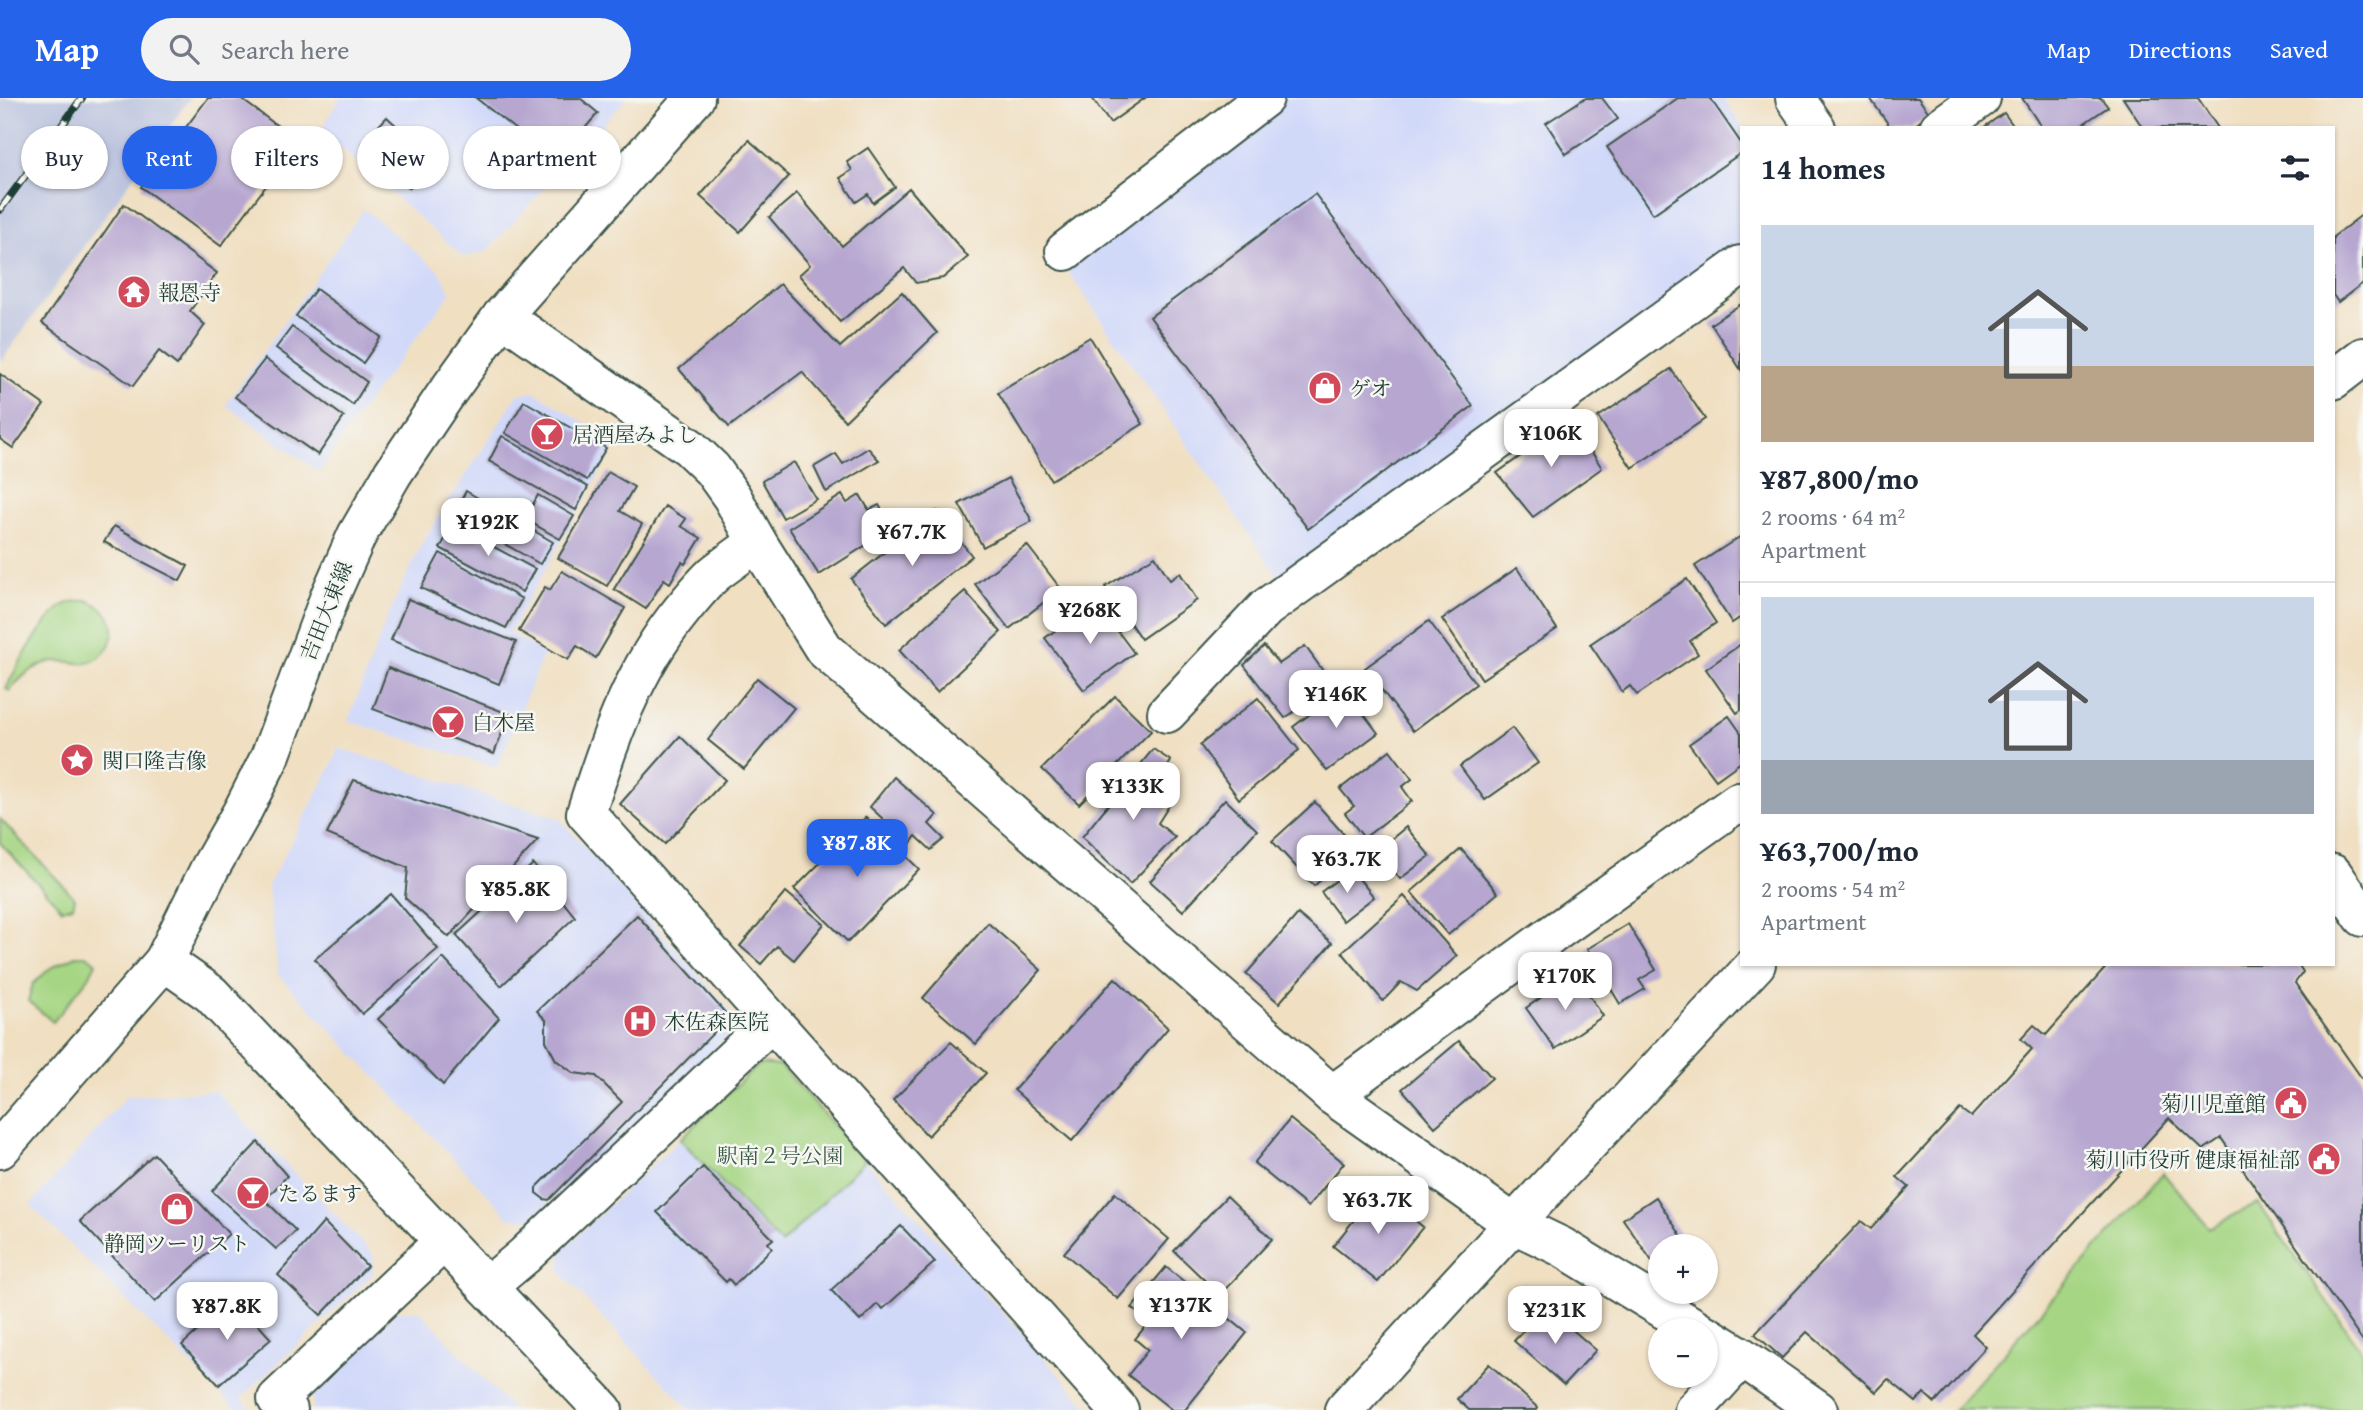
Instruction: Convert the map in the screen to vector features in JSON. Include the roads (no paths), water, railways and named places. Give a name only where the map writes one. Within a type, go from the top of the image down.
[{"type":"street","name":"吉田大東線","points":[[0,1149],[164,961],[270,757],[330,596],[357,535],[393,473],[502,316],[695,98]]},
{"type":"street","points":[[1065,251],[1264,98]]},
{"type":"street","points":[[1795,98],[1815,126]]},
{"type":"street","points":[[1942,126],[1981,98]]},
{"type":"street","points":[[1167,713],[1266,608],[1740,266]]},
{"type":"street","points":[[502,316],[689,447],[712,469],[726,488],[824,649],[1332,1094],[1514,1224],[1562,1247],[1678,1318]]},
{"type":"street","points":[[2335,378],[2363,357]]},
{"type":"street","points":[[757,542],[713,575],[666,629],[647,659],[620,714],[586,813],[1119,1410]]},
{"type":"street","points":[[1332,1094],[1558,930],[1740,803]]},
{"type":"street","points":[[2335,877],[2363,917]]},
{"type":"street","points":[[164,961],[211,994],[603,1410]]},
{"type":"street","points":[[1344,1410],[1754,966]]},
{"type":"street","points":[[487,1287],[534,1247],[771,1022]]},
{"type":"street","points":[[288,1410],[277,1399],[443,1242]]},
{"type":"street","points":[[1718,1342],[1818,1410]]},
{"type":"street","points":[[1694,1410],[1742,1357]]},
{"type":"railway","points":[[0,210],[82,98]]},
{"type":"place","name":"報恩寺","points":[[134,292]]},
{"type":"place","name":"ゲオ","points":[[1325,388]]},
{"type":"place","name":"居酒屋みよし","points":[[547,434]]},
{"type":"place","name":"白木屋","points":[[448,722]]},
{"type":"place","name":"関口隆吉像","points":[[77,760]]},
{"type":"place","name":"木佐森医院","points":[[640,1021]]},
{"type":"place","name":"菊川児童館","points":[[2291,1103]]},
{"type":"place","name":"菊川市役所 健康福祉部","points":[[2324,1159]]},
{"type":"place","name":"たるます","points":[[253,1193]]},
{"type":"place","name":"静岡ツーリスト","points":[[177,1209]]},
{"type":"park label","name":"駅南２号公園","points":[[780,1155]]}]
